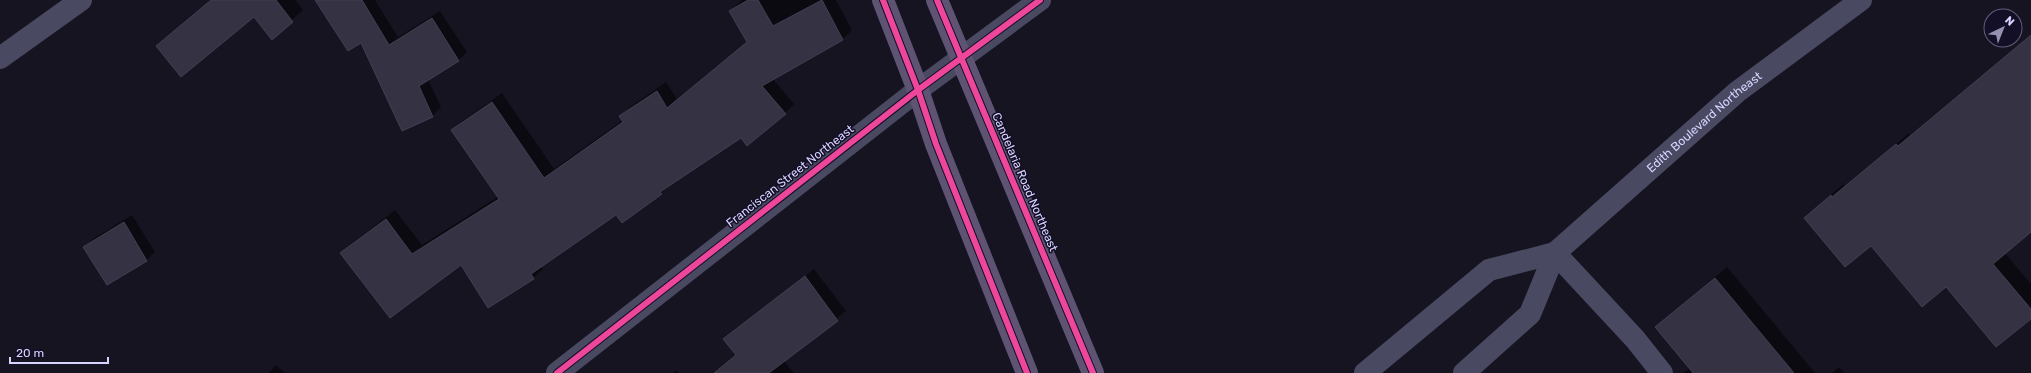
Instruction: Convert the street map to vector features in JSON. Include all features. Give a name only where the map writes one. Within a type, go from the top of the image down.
[{"type":"main road","points":[[883,0],[918,90],[936,144],[1026,373]]},
{"type":"main road","name":"Candelaria Road Northeast","points":[[937,0],[1093,373]]},
{"type":"street","points":[[0,58],[81,0]]},
{"type":"street","name":"Franciscan Street Northeast","points":[[557,373],[918,90],[1040,0]]},
{"type":"street","name":"Edith Boulevard Northeast","points":[[1464,373],[1530,314],[1555,253],[1737,92],[1861,0]]},
{"type":"street","points":[[1555,253],[1636,339],[1662,373]]},
{"type":"street","name":"Edith Boulevard Northeast","points":[[1365,373],[1489,270],[1555,253]]},
{"type":"building","points":[[211,0],[276,0],[293,22],[272,40],[254,17],[181,77],[156,46]]},
{"type":"building","points":[[315,0],[362,0],[389,45],[432,18],[459,61],[419,86],[433,117],[402,131],[361,43],[348,51]]},
{"type":"building","points":[[748,0],[758,0],[773,26],[822,0],[843,40],[762,86],[786,114],[747,146],[741,138],[660,192],[662,194],[622,223],[616,215],[531,274],[534,279],[488,308],[461,265],[390,318],[340,253],[386,219],[412,254],[499,199],[451,130],[492,102],[544,178],[623,122],[619,116],[657,91],[667,108],[747,42],[729,11]]},
{"type":"building","points":[[2031,35],[2031,232],[1993,264],[2031,309],[2031,319],[1996,347],[1946,287],[1922,307],[1871,246],[1845,267],[1804,218],[1896,144],[1898,146],[2015,48],[2023,48],[2023,42]]},
{"type":"building","points":[[124,222],[147,261],[107,285],[83,247]]},
{"type":"building","points":[[805,276],[838,321],[769,373],[714,373],[736,355],[723,339]]},
{"type":"building","points":[[1715,278],[1794,373],[1693,373],[1655,327]]},
{"type":"cycle path","points":[[883,0],[918,90],[936,144],[1027,373]]},
{"type":"cycle path","points":[[937,0],[1093,373]]},
{"type":"cycle path","points":[[557,373],[918,90],[1040,0]]}]
